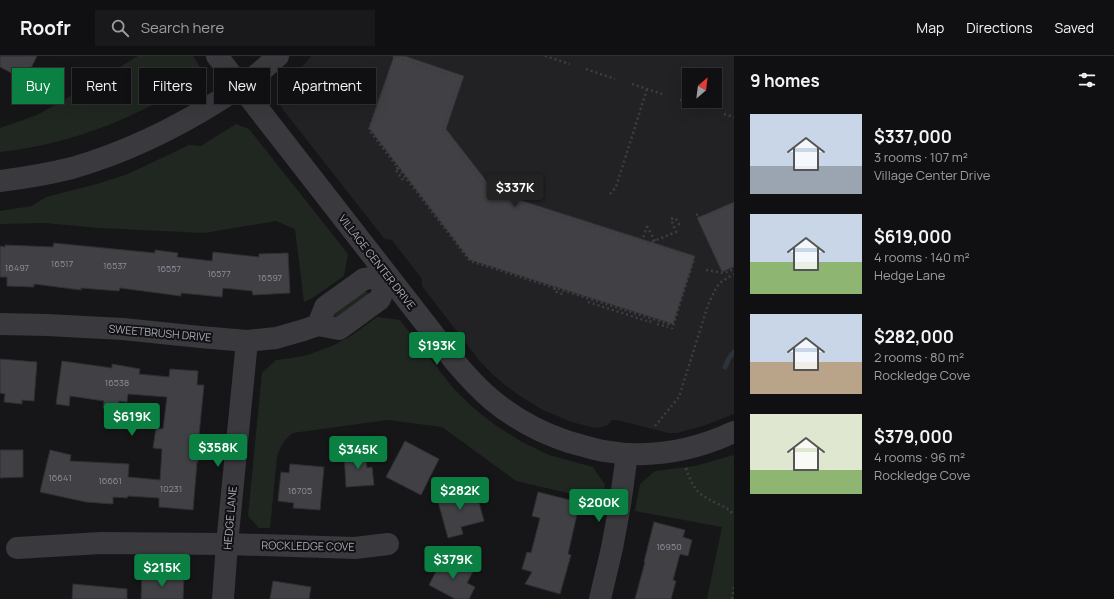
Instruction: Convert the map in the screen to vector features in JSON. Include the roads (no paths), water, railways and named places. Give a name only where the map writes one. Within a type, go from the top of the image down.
[{"type":"street","name":"VILLAGE CENTER DRIVE","points":[[217,56],[227,68]]},
{"type":"street","points":[[264,68],[278,56]]},
{"type":"street","points":[[0,180],[37,176],[71,168],[129,148],[194,116],[214,103]]},
{"type":"street","name":"VILLAGE CENTER DRIVE","points":[[255,104],[468,378],[502,408],[529,425],[558,438],[603,451],[627,454],[648,454],[691,448],[714,441],[734,432]]},
{"type":"street","name":"SWEETBRUSH DRIVE","points":[[0,324],[122,329],[247,341],[276,338],[304,330],[318,324],[325,307],[364,279],[388,276]]},
{"type":"street","name":"HEDGE LANE","points":[[223,599],[247,341]]},
{"type":"street","points":[[600,599],[614,534],[627,454]]},
{"type":"street","name":"ROCKLEDGE COVE","points":[[17,548],[101,542],[355,548],[388,544]]},
{"type":"waterway","points":[[725,367],[729,358],[734,352]]}]
